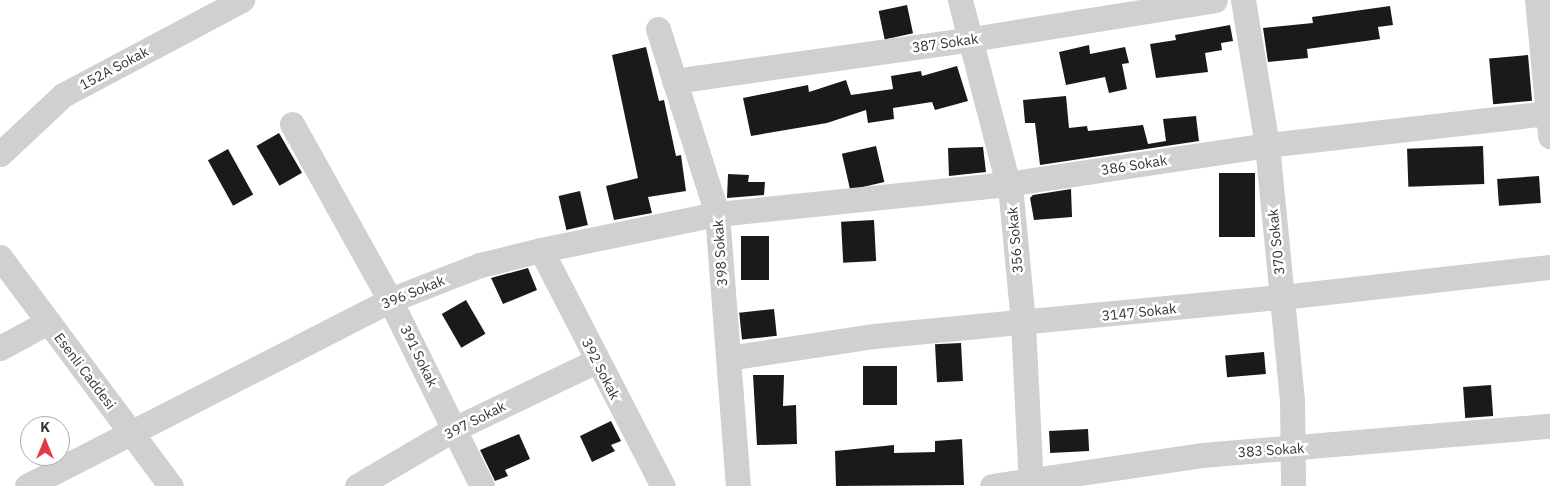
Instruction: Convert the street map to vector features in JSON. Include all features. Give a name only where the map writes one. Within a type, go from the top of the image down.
[{"type":"street","name":"152A Sokak","points":[[0,154],[63,96],[242,0]]},
{"type":"street","name":"356 Sokak","points":[[960,0],[972,39],[1011,196],[1023,323],[1031,484]]},
{"type":"street","name":"387 Sokak","points":[[674,81],[972,39],[1215,0]]},
{"type":"street","name":"370 Sokak","points":[[1243,0],[1267,145],[1292,400],[1291,449],[1294,486]]},
{"type":"street","points":[[1537,0],[1550,120]]},
{"type":"street","name":"398 Sokak","points":[[658,29],[717,214],[738,486]]},
{"type":"street","name":"386 Sokak","points":[[717,214],[1007,184],[1267,145],[1550,120]]},
{"type":"street","name":"391 Sokak","points":[[292,124],[390,300],[482,486]]},
{"type":"street","name":"396 Sokak","points":[[27,486],[390,300],[480,265],[541,250],[717,214]]},
{"type":"street","name":"392 Sokak","points":[[541,250],[596,361],[662,486]]},
{"type":"street","name":"Esenli Caddesi","points":[[0,256],[170,486]]},
{"type":"street","name":"3147 Sokak","points":[[728,358],[874,336],[1282,297],[1550,267]]},
{"type":"street","points":[[0,348],[48,322]]},
{"type":"street","name":"397 Sokak","points":[[357,486],[454,429],[596,361]]},
{"type":"street","name":"383 Sokak","points":[[992,486],[1031,484],[1202,455],[1550,426]]},
{"type":"building","points":[[907,5],[913,33],[885,39],[879,11]]},
{"type":"building","points":[[1390,6],[1393,25],[1378,27],[1380,39],[1307,49],[1308,58],[1268,62],[1263,28],[1313,23],[1312,17]]},
{"type":"building","points":[[1230,25],[1233,41],[1221,43],[1222,50],[1205,53],[1208,72],[1156,78],[1150,44],[1176,40],[1175,35]]},
{"type":"building","points":[[1089,45],[1090,54],[1125,47],[1129,63],[1122,64],[1127,89],[1109,93],[1105,77],[1066,85],[1059,52]]},
{"type":"building","points":[[646,47],[659,101],[664,100],[676,156],[681,155],[686,191],[648,197],[652,213],[614,220],[606,186],[638,178],[612,55]]},
{"type":"building","points":[[1528,55],[1532,101],[1493,104],[1489,58]]},
{"type":"building","points":[[957,66],[968,101],[935,110],[932,102],[893,108],[894,119],[868,123],[866,110],[827,123],[751,136],[743,98],[808,85],[809,92],[846,80],[851,95],[893,89],[891,76],[921,71],[922,76]]},
{"type":"building","points":[[1066,96],[1069,128],[1087,126],[1088,131],[1143,125],[1148,144],[1166,141],[1163,119],[1196,116],[1199,141],[1040,165],[1035,123],[1025,123],[1023,100]]},
{"type":"building","points":[[279,133],[302,173],[279,186],[256,146]]},
{"type":"building","points":[[876,146],[884,182],[850,190],[842,154]]},
{"type":"building","points":[[1483,146],[1484,184],[1408,187],[1407,149]]},
{"type":"building","points":[[983,147],[986,172],[949,176],[948,148]]},
{"type":"building","points":[[228,149],[253,194],[233,206],[208,160]]},
{"type":"building","points":[[1219,173],[1255,173],[1255,237],[1219,237]]},
{"type":"building","points":[[728,174],[749,175],[748,182],[765,182],[764,195],[727,198]]},
{"type":"building","points":[[1539,176],[1541,203],[1499,206],[1497,179]]},
{"type":"building","points":[[1071,189],[1072,217],[1034,220],[1030,198],[1033,195]]},
{"type":"building","points":[[580,191],[588,225],[566,230],[559,196]]},
{"type":"building","points":[[874,220],[876,261],[843,263],[841,222]]},
{"type":"building","points":[[741,236],[769,236],[769,280],[741,280]]},
{"type":"building","points":[[528,268],[537,290],[503,304],[491,278]]},
{"type":"building","points":[[466,300],[486,334],[461,348],[442,314]]},
{"type":"building","points":[[774,309],[777,336],[742,340],[739,313]]},
{"type":"building","points":[[961,343],[963,381],[937,382],[935,344]]},
{"type":"building","points":[[1264,352],[1266,374],[1227,377],[1225,355]]},
{"type":"building","points":[[863,366],[897,366],[897,405],[863,405]]},
{"type":"building","points":[[753,375],[784,375],[783,406],[796,405],[797,444],[757,445]]},
{"type":"building","points":[[1491,385],[1493,416],[1465,418],[1463,387]]},
{"type":"building","points":[[611,421],[621,441],[611,445],[615,451],[592,462],[580,436]]},
{"type":"building","points":[[1088,429],[1089,451],[1050,453],[1049,431]]},
{"type":"building","points":[[519,434],[530,459],[505,470],[508,476],[495,481],[480,450]]},
{"type":"building","points":[[962,439],[964,485],[836,486],[835,451],[894,445],[894,453],[935,452],[935,441]]}]
